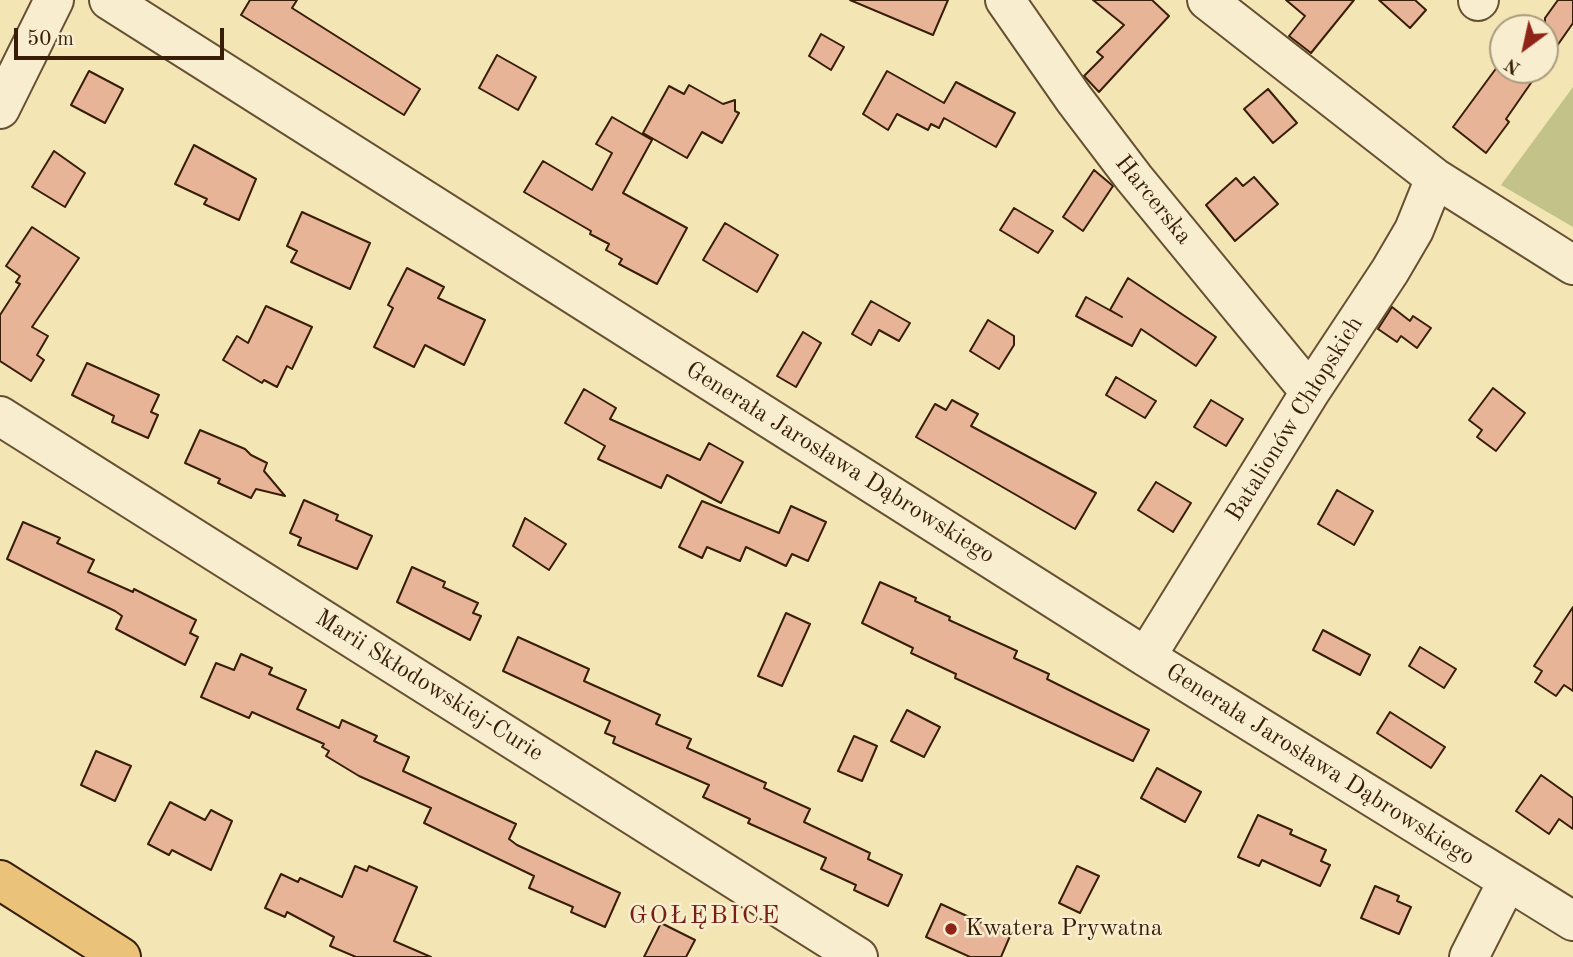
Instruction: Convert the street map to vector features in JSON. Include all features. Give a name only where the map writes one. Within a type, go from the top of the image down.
[{"type":"main road","points":[[0,880],[121,957]]},
{"type":"street","points":[[0,109],[54,0]]},
{"type":"street","name":"Generała Jarosława Dąbrowskiego","points":[[110,0],[1146,657],[1507,883],[1573,921]]},
{"type":"street","name":"Harcerska","points":[[1005,0],[1074,99],[1134,178],[1310,392]]},
{"type":"street","points":[[1207,0],[1434,178],[1573,265]]},
{"type":"street","name":"Batalionów Chłopskich","points":[[1146,657],[1310,392],[1390,271],[1414,230],[1434,178]]},
{"type":"street","name":"Marii Skłodowskiej-Curie","points":[[0,416],[858,957]]},
{"type":"street","points":[[1469,957],[1507,883]]},
{"type":"green space","points":[[1573,87],[1573,227],[1501,185]]},
{"type":"building","points":[[250,0],[297,0],[292,8],[420,89],[404,115],[241,15]]},
{"type":"building","points":[[850,0],[948,0],[933,35]]},
{"type":"building","points":[[1093,0],[1152,0],[1169,16],[1099,92],[1084,76],[1103,57],[1097,52],[1124,25]]},
{"type":"building","points":[[1286,0],[1354,0],[1311,53],[1289,36],[1305,16]]},
{"type":"building","points":[[1379,0],[1415,0],[1426,10],[1410,28]]},
{"type":"building","points":[[1558,0],[1573,0],[1573,23],[1559,43],[1559,14],[1548,14]]},
{"type":"building","points":[[821,34],[844,47],[831,70],[809,56]]},
{"type":"building","points":[[497,55],[536,77],[518,110],[479,88]]},
{"type":"building","points":[[89,71],[123,89],[105,123],[71,105]]},
{"type":"building","points":[[887,71],[944,103],[956,82],[1015,113],[996,147],[944,118],[939,128],[931,124],[928,130],[897,114],[888,130],[863,114]]},
{"type":"building","points":[[1489,78],[1489,84],[1530,84],[1506,119],[1509,122],[1486,153],[1453,127]]},
{"type":"building","points":[[689,85],[723,104],[735,100],[735,111],[739,113],[722,143],[702,132],[687,158],[643,133],[669,86],[684,94]]},
{"type":"building","points":[[1268,89],[1297,123],[1273,143],[1244,109]]},
{"type":"building","points":[[612,117],[652,140],[623,193],[687,228],[657,284],[619,264],[622,259],[606,250],[609,244],[590,234],[591,231],[524,192],[543,161],[592,190],[612,153],[596,144]]},
{"type":"building","points":[[194,145],[256,179],[239,220],[204,204],[207,199],[175,184]]},
{"type":"building","points":[[54,151],[85,173],[65,207],[32,187]]},
{"type":"building","points":[[1094,170],[1113,186],[1083,231],[1063,217]]},
{"type":"building","points":[[1254,177],[1278,204],[1235,241],[1206,205],[1236,178],[1243,186]]},
{"type":"building","points":[[1014,208],[1053,231],[1038,253],[1000,230]]},
{"type":"building","points":[[302,212],[370,243],[350,289],[291,262],[297,251],[287,246]]},
{"type":"building","points":[[725,223],[778,255],[757,292],[703,260]]},
{"type":"building","points":[[32,227],[79,258],[32,327],[48,336],[37,355],[44,360],[31,381],[0,361],[0,315],[20,284],[16,282],[20,276],[6,266]]},
{"type":"building","points":[[407,268],[444,287],[438,298],[485,320],[464,365],[425,345],[414,367],[374,347],[393,308],[388,305]]},
{"type":"building","points":[[1128,278],[1216,337],[1196,366],[1141,329],[1132,346],[1076,316],[1086,297],[1122,317],[1110,310]]},
{"type":"building","points":[[871,301],[910,323],[899,341],[879,330],[871,345],[852,334]]},
{"type":"building","points":[[266,306],[312,327],[292,369],[287,366],[277,387],[264,380],[262,383],[223,360],[237,336],[248,343]]},
{"type":"building","points":[[1392,307],[1410,321],[1413,316],[1431,328],[1417,348],[1401,336],[1397,342],[1378,329]]},
{"type":"building","points":[[988,320],[1014,336],[1014,345],[999,369],[970,351]]},
{"type":"building","points":[[803,332],[821,343],[796,387],[777,376]]},
{"type":"building","points":[[87,363],[159,395],[151,412],[158,415],[148,438],[112,422],[114,416],[72,395]]},
{"type":"building","points":[[1116,377],[1156,401],[1145,418],[1106,395]]},
{"type":"building","points":[[1493,388],[1525,413],[1496,451],[1477,437],[1482,430],[1469,420]]},
{"type":"building","points":[[584,389],[616,408],[610,419],[700,460],[709,443],[743,462],[721,503],[667,475],[661,488],[598,459],[605,446],[565,423]]},
{"type":"building","points":[[952,400],[978,414],[971,426],[1096,493],[1075,529],[916,437],[935,404],[946,410]]},
{"type":"building","points":[[1211,400],[1243,419],[1226,446],[1194,427]]},
{"type":"building","points":[[200,430],[245,449],[267,463],[264,471],[285,496],[256,489],[251,498],[218,483],[220,479],[185,463]]},
{"type":"building","points":[[1156,482],[1191,503],[1173,532],[1138,510]]},
{"type":"building","points":[[1337,490],[1373,511],[1354,545],[1318,524]]},
{"type":"building","points":[[304,500],[338,515],[336,520],[372,536],[357,569],[298,545],[301,538],[290,533]]},
{"type":"building","points":[[702,501],[779,533],[791,506],[826,522],[808,561],[792,554],[786,566],[746,547],[740,561],[707,547],[702,558],[679,547]]},
{"type":"building","points":[[525,518],[566,544],[549,570],[513,546]]},
{"type":"building","points":[[23,522],[60,538],[57,543],[94,560],[88,572],[133,592],[134,589],[196,620],[190,633],[198,637],[185,665],[116,629],[122,616],[115,611],[7,559]]},
{"type":"building","points":[[412,567],[445,582],[443,587],[478,603],[473,613],[481,616],[470,640],[397,602]]},
{"type":"building","points":[[880,582],[916,598],[915,601],[950,617],[949,620],[1017,651],[1014,658],[1049,674],[1047,679],[1149,730],[1133,761],[955,678],[956,674],[911,653],[913,648],[862,623]]},
{"type":"building","points":[[1573,607],[1573,691],[1564,685],[1556,696],[1535,682],[1542,671],[1534,666]]},
{"type":"building","points":[[786,613],[810,624],[782,686],[758,676]]},
{"type":"building","points":[[1323,630],[1370,655],[1360,675],[1313,650]]},
{"type":"building","points":[[518,637],[589,669],[584,681],[660,715],[656,724],[691,739],[687,748],[766,783],[764,788],[810,809],[804,822],[870,853],[868,859],[902,875],[888,906],[854,890],[856,885],[821,869],[826,858],[748,823],[750,819],[703,797],[709,785],[613,743],[615,737],[605,733],[610,721],[503,671]]},
{"type":"building","points":[[1420,647],[1456,669],[1444,688],[1409,666]]},
{"type":"building","points":[[241,654],[272,668],[269,674],[306,690],[297,709],[339,728],[342,720],[377,736],[374,741],[409,757],[403,771],[516,824],[509,839],[517,845],[620,893],[605,927],[571,912],[573,907],[529,888],[534,876],[424,823],[431,808],[359,776],[326,756],[329,751],[322,747],[324,744],[252,712],[249,718],[201,697],[216,663],[234,670]]},
{"type":"building","points":[[907,710],[940,727],[924,757],[891,741]]},
{"type":"building","points":[[1390,712],[1445,747],[1431,768],[1377,733]]},
{"type":"building","points":[[854,736],[877,746],[862,781],[838,771]]},
{"type":"building","points":[[96,751],[131,766],[115,801],[81,785]]},
{"type":"building","points":[[1157,768],[1201,792],[1185,822],[1141,798]]},
{"type":"building","points":[[1541,775],[1573,798],[1573,829],[1559,819],[1549,834],[1516,811]]},
{"type":"building","points":[[170,802],[205,820],[211,810],[232,821],[211,870],[172,850],[169,855],[148,844]]},
{"type":"building","points":[[1258,815],[1292,830],[1290,834],[1326,850],[1321,861],[1330,865],[1320,886],[1262,860],[1259,866],[1238,857]]},
{"type":"building","points":[[355,866],[367,871],[369,866],[417,887],[394,941],[431,957],[356,957],[330,946],[334,937],[287,912],[285,917],[265,908],[281,874],[298,882],[300,878],[342,897]]},
{"type":"building","points":[[1077,866],[1099,876],[1080,913],[1059,903]]},
{"type":"building","points":[[1375,886],[1399,896],[1397,901],[1411,907],[1399,934],[1361,918]]},
{"type":"building","points":[[941,904],[1010,936],[1001,957],[970,957],[926,937]]},
{"type":"building","points":[[661,923],[695,940],[686,957],[644,957]]},
{"type":"place","name":"Kwatera Prywatna","points":[[951,929]]},
{"type":"district","name":"GOŁĘBICE","points":[[705,916]]}]
